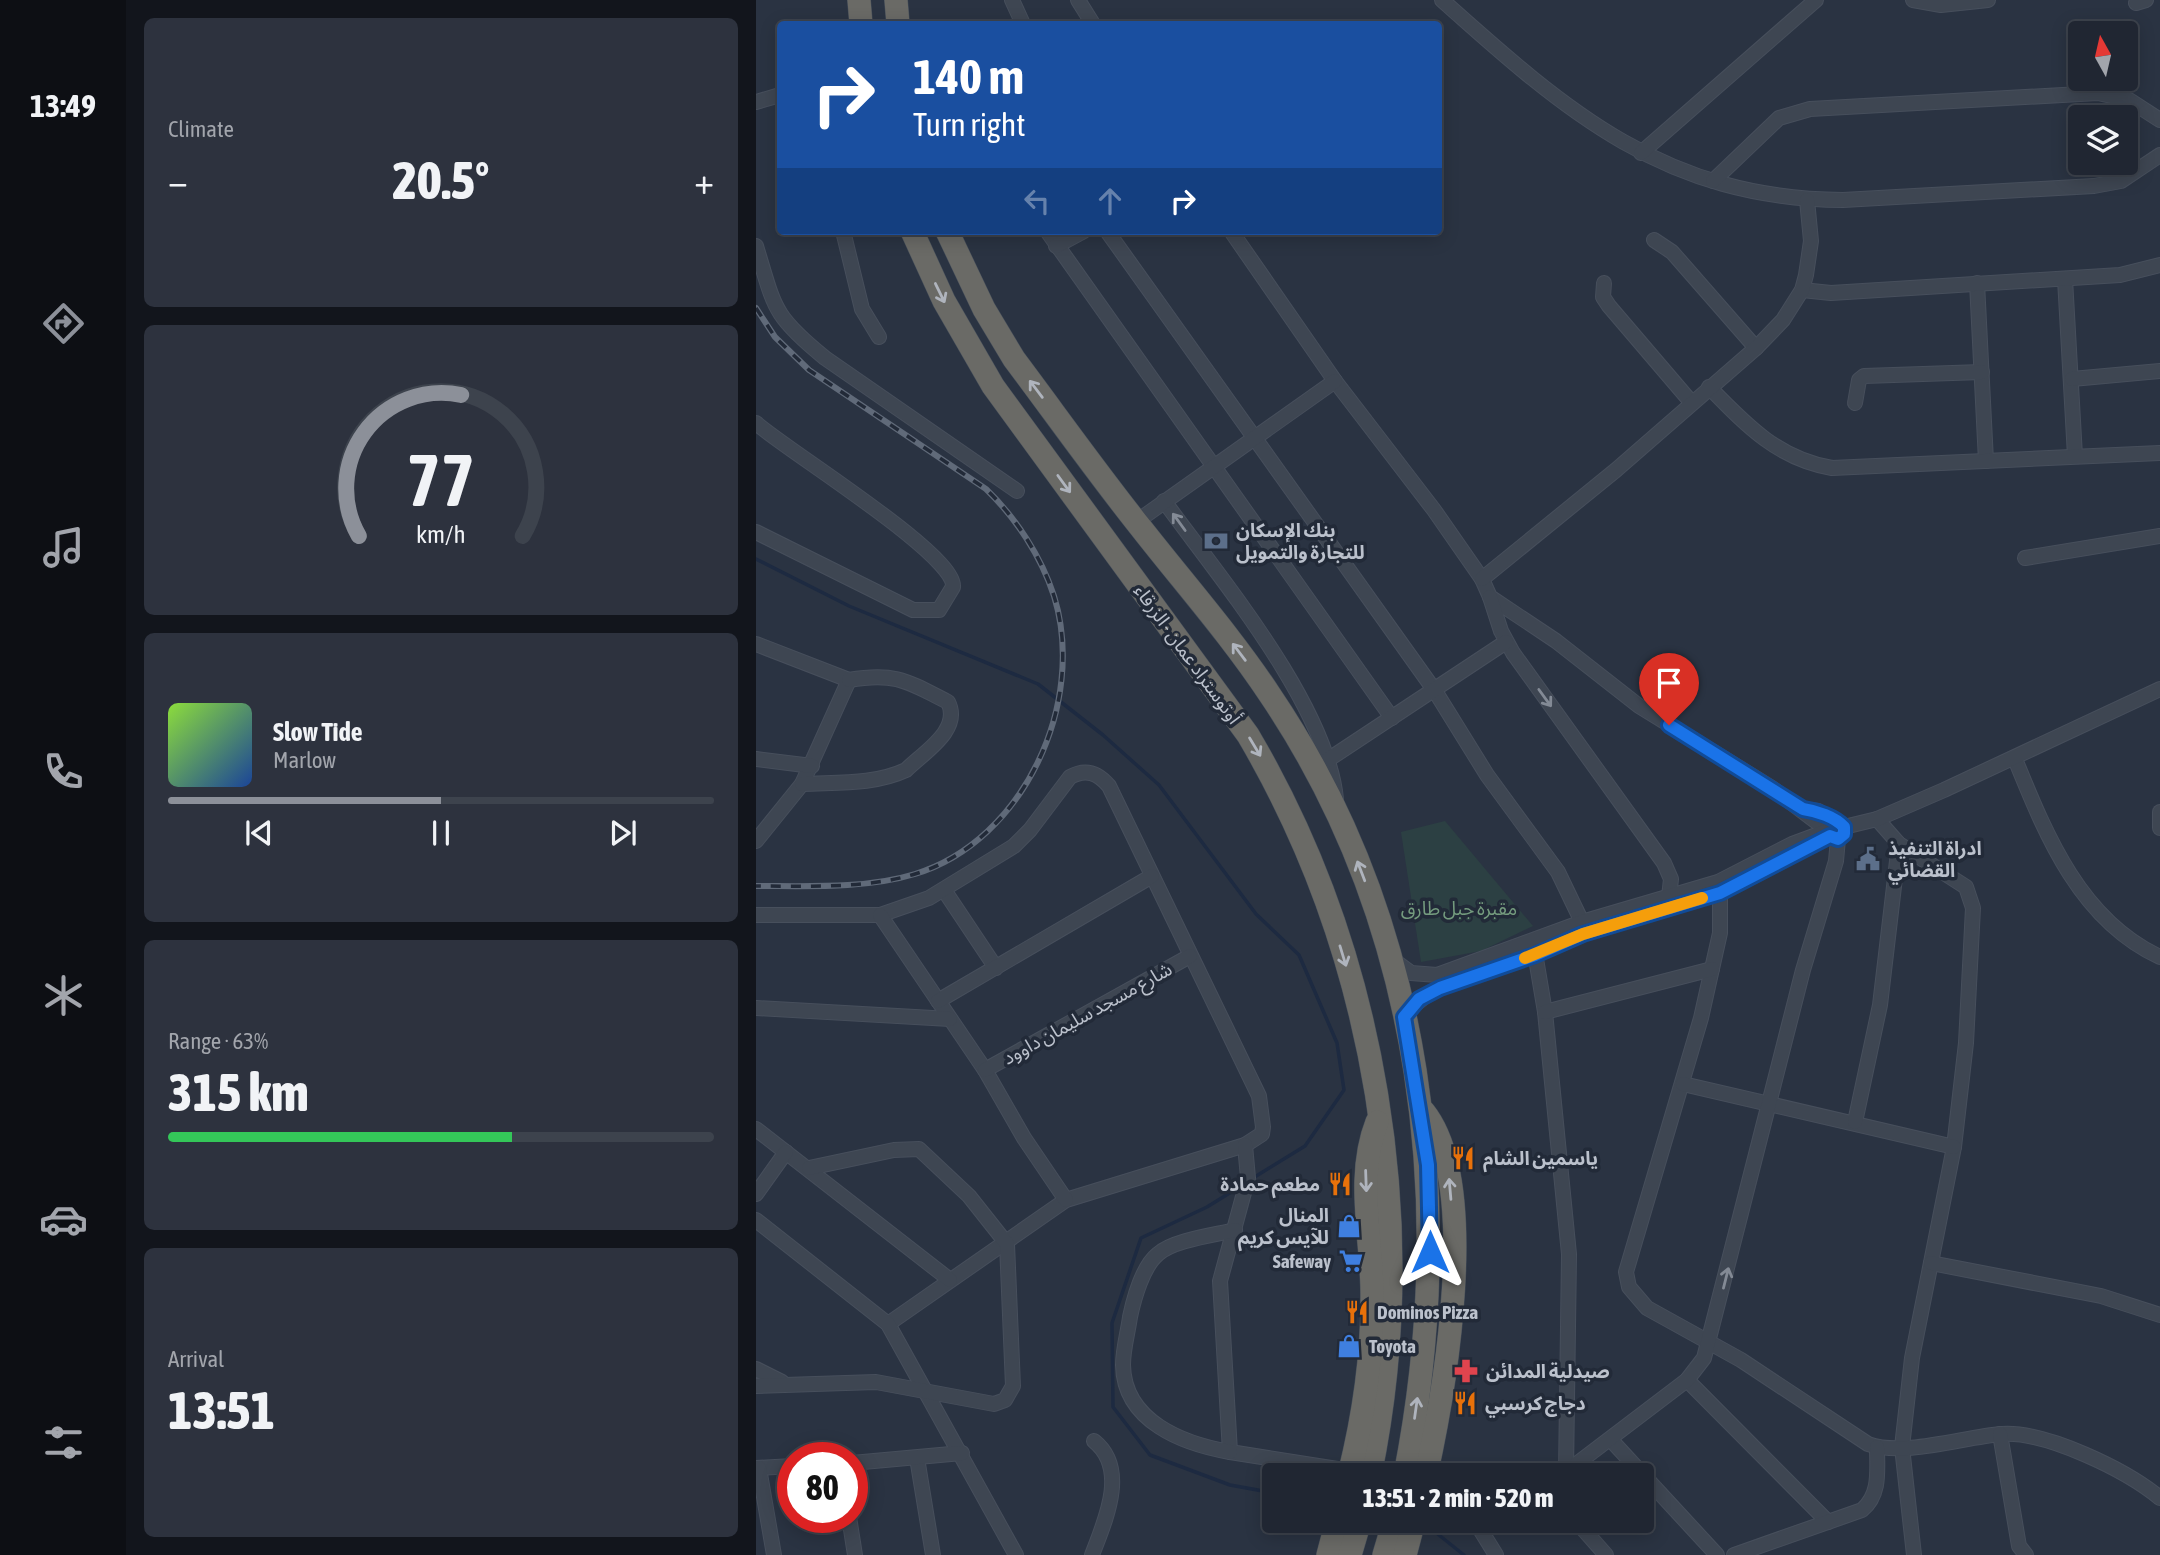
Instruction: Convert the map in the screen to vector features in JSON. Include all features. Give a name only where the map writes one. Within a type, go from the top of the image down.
[{"type":"highway","points":[[859,0],[861,21]]},
{"type":"highway","points":[[896,0],[898,21]]},
{"type":"highway","name":"أوتوستراد عمان - الزرقاء","points":[[914,235],[944,302],[993,386],[1248,736],[1276,783],[1316,877],[1337,937],[1363,1030],[1380,1115],[1387,1170],[1382,1293],[1387,1366],[1360,1463]]},
{"type":"highway","name":"أوتوستراد عمان - الزرقاء","points":[[949,235],[978,299],[1014,359],[1322,764],[1336,814],[1391,957],[1421,1108],[1430,1208],[1429,1296],[1424,1355],[1431,1463]]},
{"type":"highway","name":"أوتوستراد عمان - الزرقاء","points":[[1421,1108],[1438,1133],[1448,1162],[1452,1207],[1453,1297],[1433,1463]]},
{"type":"highway","points":[[1429,1296],[1453,1297]]},
{"type":"highway","points":[[1328,1555],[1334,1533]]},
{"type":"highway","points":[[1350,1555],[1356,1533]]},
{"type":"highway","points":[[1384,1555],[1390,1533]]},
{"type":"highway","points":[[1405,1555],[1411,1533]]},
{"type":"street","points":[[1012,0],[1022,21]]},
{"type":"street","points":[[1078,0],[1091,21]]},
{"type":"street","points":[[1442,0],[1559,101],[1641,153],[1675,170],[1713,181],[1807,200],[2105,185],[2134,174],[2160,155]]},
{"type":"street","points":[[1641,153],[1816,0]]},
{"type":"street","points":[[1913,0],[1941,5],[1988,0]]},
{"type":"street","points":[[1713,181],[1779,118],[1810,109],[2087,93],[2120,96],[2160,120]]},
{"type":"street","points":[[756,102],[777,96]]},
{"type":"street","points":[[1482,579],[1616,470],[1756,348],[1783,320],[1802,290],[1811,241],[1807,200]]},
{"type":"street","points":[[844,235],[862,309],[879,337]]},
{"type":"street","points":[[1049,235],[1392,718]]},
{"type":"street","points":[[1056,246],[1077,235]]},
{"type":"street","points":[[1110,235],[1435,691],[1487,775],[1558,872],[1581,922]]},
{"type":"street","points":[[1234,235],[1335,381],[1434,510],[1482,579],[1506,642],[1664,863],[1671,879],[1669,897]]},
{"type":"street","points":[[1654,240],[1672,252],[1756,348]]},
{"type":"street","points":[[756,246],[775,309],[797,335],[825,358],[1017,491]]},
{"type":"street","points":[[1802,290],[1830,293],[2065,279],[2136,273],[2160,265]]},
{"type":"street","points":[[2065,279],[2075,456]]},
{"type":"street","points":[[1604,283],[1603,296],[1609,306],[1691,402]]},
{"type":"street","points":[[1977,284],[1986,461]]},
{"type":"street","points":[[2072,379],[2160,370]]},
{"type":"street","points":[[1855,403],[1859,380],[1864,376],[1982,372]]},
{"type":"street","points":[[1136,522],[1257,439],[1335,381]]},
{"type":"street","points":[[1709,387],[1763,440],[1812,464],[1853,468],[2160,453]]},
{"type":"street","points":[[756,423],[790,452],[914,537],[951,574],[953,587],[939,610],[914,610],[756,531]]},
{"type":"street","points":[[1164,501],[1288,679],[1314,723],[1322,764],[1506,642]]},
{"type":"street","points":[[2025,558],[2160,536]]},
{"type":"street","points":[[1490,597],[1556,641],[1639,706],[1803,809],[1811,820],[1834,831]]},
{"type":"street","points":[[756,644],[849,680],[889,675],[948,702],[953,720],[906,770],[875,779],[802,784]]},
{"type":"street","points":[[756,841],[802,784],[849,680]]},
{"type":"street","points":[[1404,1017],[1429,993],[1534,948],[1581,922],[1732,876],[1792,844],[1877,819],[2015,759],[2160,689]]},
{"type":"street","points":[[756,759],[811,766]]},
{"type":"street","points":[[2015,759],[2053,846],[2081,890],[2105,918],[2137,944],[2160,957]]},
{"type":"street","points":[[756,915],[880,915],[944,891],[1014,846],[1030,830],[1070,777],[1085,772],[1101,776],[1110,786],[1259,1096],[1264,1118],[1262,1134],[1245,1145],[1066,1200],[1007,1244],[888,1324]]},
{"type":"street","points":[[2160,812],[2160,828]]},
{"type":"street","points":[[1877,819],[1899,844],[1966,887],[1972,899],[1966,1043],[1954,1147],[1912,1358],[1902,1447],[1914,1555]]},
{"type":"street","points":[[1391,957],[1411,973],[1437,975],[1534,948],[1720,893],[1834,831]]},
{"type":"street","points":[[1579,1463],[1687,1380],[1699,1366],[1709,1344],[1803,970],[1836,861],[1834,831]]},
{"type":"street","points":[[1855,1122],[1880,1005],[1899,844]]},
{"type":"street","points":[[938,1001],[1152,876]]},
{"type":"street","points":[[944,891],[996,968]]},
{"type":"street","points":[[1720,893],[1720,933],[1712,969],[1683,1084],[1645,1204],[1627,1280],[1633,1294],[1647,1308],[1741,1360],[1829,1420],[1877,1447],[1902,1447],[2000,1434],[2028,1435],[2048,1441],[2135,1481],[2160,1499]]},
{"type":"street","points":[[880,915],[985,1070],[1024,1138],[1066,1200]]},
{"type":"street","points":[[1534,948],[1545,1012],[1569,1254],[1564,1463]]},
{"type":"street","name":"شارع مسجد سليمان داوود","points":[[985,1070],[1190,956]]},
{"type":"street","points":[[1545,1012],[1712,969]]},
{"type":"street","points":[[756,1008],[950,1019]]},
{"type":"street","points":[[1683,1084],[1954,1147]]},
{"type":"street","points":[[756,1129],[950,1280]]},
{"type":"street","points":[[1230,1452],[1219,1289],[1248,1178],[1245,1145]]},
{"type":"street","points":[[756,1386],[866,1382],[925,1390],[994,1404],[1005,1400],[1010,1392],[1013,1376],[1007,1244],[969,1196],[919,1149],[894,1150],[809,1168]]},
{"type":"street","points":[[756,1194],[786,1152]]},
{"type":"street","points":[[756,1220],[888,1324],[962,1453],[1016,1555]]},
{"type":"street","points":[[1235,1230],[1172,1246],[1157,1255],[1132,1306],[1123,1366],[1135,1403],[1150,1420],[1173,1436],[1200,1447],[1294,1463]]},
{"type":"street","points":[[1931,1263],[2101,1296],[2160,1315]]},
{"type":"street","points":[[756,1369],[783,1383]]},
{"type":"street","points":[[1687,1380],[1828,1522]]},
{"type":"street","points":[[2000,1434],[2017,1538],[2026,1555]]},
{"type":"street","points":[[1611,1440],[1717,1555]]},
{"type":"street","points":[[1092,1555],[1109,1507],[1111,1486],[1108,1457],[1094,1441]]},
{"type":"street","points":[[1734,1555],[1862,1510],[1871,1502],[1877,1485],[1877,1447]]},
{"type":"street","points":[[868,1462],[962,1453]]},
{"type":"street","points":[[917,1458],[933,1555]]},
{"type":"street","points":[[774,1555],[757,1468],[777,1467]]},
{"type":"street","points":[[852,1533],[855,1555]]},
{"type":"street","points":[[1482,1533],[1496,1555]]},
{"type":"street","points":[[1586,1533],[1605,1555]]},
{"type":"green space","name":"مقبرة جبل طارق","points":[[1445,821],[1533,926],[1481,951],[1421,962],[1401,832]]},
{"type":"waterway","points":[[756,559],[849,606],[1038,684],[1103,735],[1159,785],[1256,914],[1299,955],[1337,1043],[1344,1090],[1305,1146],[1253,1178]]},
{"type":"waterway","points":[[1241,1186],[1207,1207],[1141,1238],[1112,1323],[1113,1407],[1150,1455],[1230,1485],[1262,1491]]},
{"type":"waterway","points":[[1436,1533],[1464,1555]]},
{"type":"railway","points":[[756,308],[775,337],[809,370],[986,489],[997,500],[1026,538],[1042,566],[1054,596],[1062,637],[1062,680],[1053,722],[1038,762],[1016,799],[987,832],[954,857],[896,879],[836,886],[756,886]]},
{"type":"slow traffic","points":[[1525,958],[1583,934],[1702,898]]},
{"type":"place","name":"بنك الإسكان للتجارة والتمويل","points":[[1216,541]]},
{"type":"place","name":"ادراة التنفيذ القضائي","points":[[1868,859]]},
{"type":"place","name":"ياسمين الشام","points":[[1463,1158]]},
{"type":"place","name":"مطعم حمادة","points":[[1340,1184]]},
{"type":"place","name":"المنال للآيس كريم","points":[[1349,1226]]},
{"type":"place","name":"Safeway","points":[[1351,1261]]},
{"type":"place","name":"Dominos Pizza","points":[[1357,1312]]},
{"type":"place","name":"Toyota","points":[[1349,1346]]},
{"type":"place","name":"صيدلية المدائن","points":[[1466,1371]]},
{"type":"place","name":"دجاج كرسبي","points":[[1465,1403]]},
{"type":"route","points":[[1430,1252],[1428,1165],[1421,1108],[1404,1017],[1419,999],[1440,988],[1535,955],[1583,934],[1720,893],[1830,836],[1838,839],[1844,834],[1845,829],[1841,822],[1818,811],[1803,809],[1669,725]]}]
